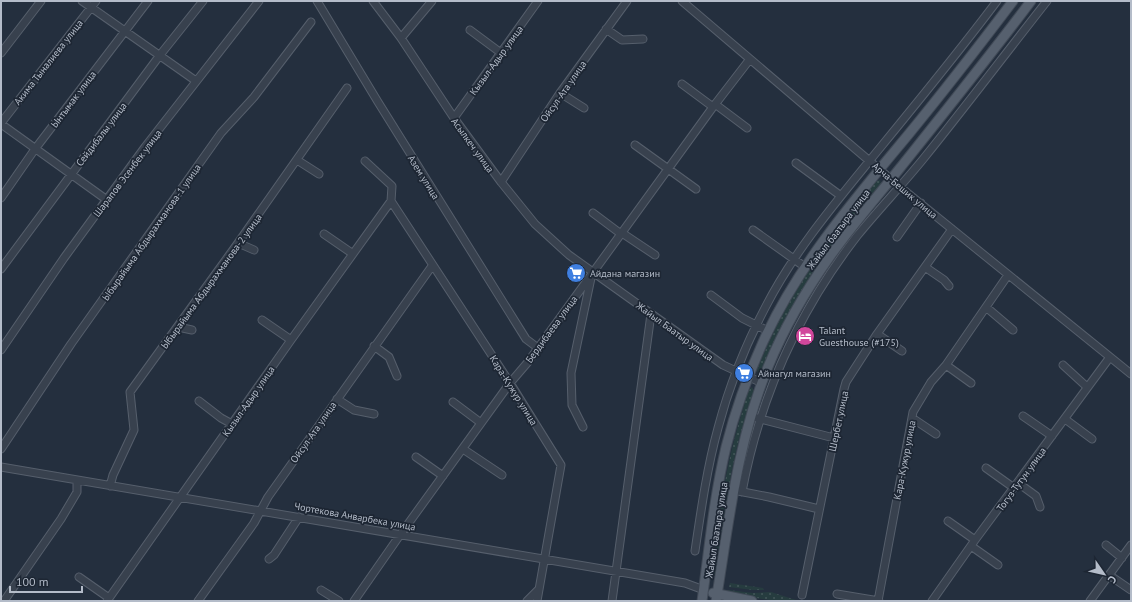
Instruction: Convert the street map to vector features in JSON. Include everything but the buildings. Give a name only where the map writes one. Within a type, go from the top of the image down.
[{"type":"main road","name":"Жайыл баатыра улица","points":[[702,601],[726,447],[736,412],[768,331],[805,267],[834,226],[929,110],[1013,1]]},
{"type":"main road","name":"Жайыл баатыра улица","points":[[716,599],[737,491],[740,454],[755,417],[762,383],[789,322],[817,275],[845,236],[989,57],[1031,1]]},
{"type":"main road","points":[[704,590],[716,599],[752,601]]},
{"type":"street","points":[[1,53],[42,1]]},
{"type":"street","points":[[82,1],[94,4],[126,31],[196,81]]},
{"type":"street","name":"Ынтымак улица","points":[[1,198],[35,149],[148,1]]},
{"type":"street","name":"Сейдибалы улица","points":[[1,269],[160,55],[203,1]]},
{"type":"street","name":"Шарапов Эсенбек улица","points":[[1,350],[64,258],[196,81],[259,1]]},
{"type":"street","name":"Азем улица","points":[[317,1],[378,102],[526,339],[538,348]]},
{"type":"street","name":"Асылкеч улица","points":[[373,1],[401,38],[454,118],[501,182],[535,224],[569,256],[592,272]]},
{"type":"street","points":[[401,38],[432,1]]},
{"type":"street","name":"Кызыл-Адыр улица","points":[[454,118],[538,1]]},
{"type":"street","name":"Ойсул-Ата улица","points":[[501,182],[560,93],[627,1]]},
{"type":"street","name":"Арча-Бешик улица","points":[[682,1],[900,187],[1131,374]]},
{"type":"street","points":[[695,551],[714,440],[736,372],[770,298],[794,260],[841,196],[959,52],[997,1]]},
{"type":"street","points":[[834,438],[755,417],[795,332],[817,293],[857,237],[900,187],[1047,1]]},
{"type":"street","name":"Акима Тыналиева улица","points":[[1,124],[59,47],[94,4]]},
{"type":"street","name":"Ыбырайыма Абдырахманова-1 улица","points":[[1,449],[76,338],[221,133],[254,97],[311,22]]},
{"type":"street","points":[[606,29],[622,40],[643,39]]},
{"type":"street","points":[[470,30],[501,53]]},
{"type":"street","name":"Бердибаева улица","points":[[354,601],[510,383],[528,362],[714,105],[750,59]]},
{"type":"street","points":[[682,84],[747,128]]},
{"type":"street","name":"Ыбырайыма Абдырахманова-2 улица","points":[[110,486],[112,475],[134,430],[130,392],[298,160],[347,88]]},
{"type":"street","points":[[560,93],[584,108]]},
{"type":"street","points":[[1,124],[107,200]]},
{"type":"street","points":[[635,145],[696,189]]},
{"type":"street","points":[[298,160],[319,174]]},
{"type":"street","points":[[365,161],[392,186],[391,201]]},
{"type":"street","points":[[796,163],[841,196]]},
{"type":"street","name":"Кызыл-Адыр улица","points":[[108,599],[290,340],[391,201]]},
{"type":"street","name":"Кара-Кужур улица","points":[[391,201],[432,266],[510,383],[561,465],[537,601]]},
{"type":"street","points":[[897,237],[921,203]]},
{"type":"street","points":[[593,213],[655,255]]},
{"type":"street","name":"Шербет улица","points":[[802,595],[846,382],[877,334],[952,229]]},
{"type":"street","points":[[753,230],[805,267]]},
{"type":"street","points":[[324,234],[352,254]]},
{"type":"street","points":[[238,244],[254,250]]},
{"type":"street","name":"Ойсул-Ата улица","points":[[201,600],[254,523],[268,497],[432,266]]},
{"type":"street","points":[[925,267],[944,280],[949,286]]},
{"type":"street","points":[[583,427],[572,405],[571,373],[592,272]]},
{"type":"street","name":"Жайыл Баатыр улица","points":[[592,272],[722,365],[762,383]]},
{"type":"street","name":"Кара-Кужур улица","points":[[878,601],[914,408],[931,382],[946,365],[1008,275]]},
{"type":"street","points":[[711,295],[742,318],[768,331]]},
{"type":"street","points":[[986,307],[1013,330]]},
{"type":"street","points":[[612,601],[651,314]]},
{"type":"street","points":[[262,320],[290,340]]},
{"type":"street","points":[[178,327],[192,330]]},
{"type":"street","points":[[877,334],[902,351]]},
{"type":"street","points":[[374,346],[389,357],[397,376]]},
{"type":"street","name":"Тогуз-Тутун улица","points":[[932,601],[1110,357]]},
{"type":"street","points":[[946,365],[972,383]]},
{"type":"street","points":[[1063,365],[1087,387]]},
{"type":"street","points":[[337,399],[354,410],[374,414]]},
{"type":"street","points":[[199,401],[221,418],[232,424]]},
{"type":"street","points":[[453,402],[481,423]]},
{"type":"street","points":[[1023,416],[1052,436]]},
{"type":"street","points":[[912,418],[936,434]]},
{"type":"street","points":[[1065,419],[1092,439]]},
{"type":"street","points":[[463,448],[502,475]]},
{"type":"street","points":[[416,457],[443,476]]},
{"type":"street","name":"Чортекова Анварбека улица","points":[[1,467],[685,582],[704,590]]},
{"type":"street","points":[[986,468],[1036,496],[1040,507]]},
{"type":"street","points":[[4,601],[61,519],[77,492],[77,480]]},
{"type":"street","points":[[737,491],[819,509]]},
{"type":"street","points":[[270,559],[299,517]]},
{"type":"street","points":[[948,521],[998,565]]},
{"type":"street","points":[[698,528],[712,530]]},
{"type":"street","points":[[1106,545],[1122,558]]},
{"type":"street","points":[[1090,601],[1131,545]]},
{"type":"street","points":[[1109,575],[1131,590]]},
{"type":"street","points":[[79,577],[108,599]]},
{"type":"street","points":[[527,601],[539,589]]},
{"type":"street","points":[[321,590],[339,601]]},
{"type":"street","points":[[837,594],[878,601]]},
{"type":"green space","points":[[880,180],[881,185],[866,202],[759,374],[757,370],[770,340],[784,311],[804,278],[854,208],[876,181]]},
{"type":"green space","points":[[752,387],[754,391],[738,443],[731,474],[716,575],[711,574],[727,470],[746,397],[748,391]]},
{"type":"green space","points":[[730,583],[763,588],[764,590],[729,587]]},
{"type":"green space","points":[[727,591],[753,593],[771,592],[799,601],[754,598],[736,594]]},
{"type":"place","name":"Айдана магазин","points":[[576,273]]},
{"type":"place","name":"Talant Guesthouse (#175)","points":[[805,336]]},
{"type":"place","name":"Айнагул магазин","points":[[744,373]]}]
